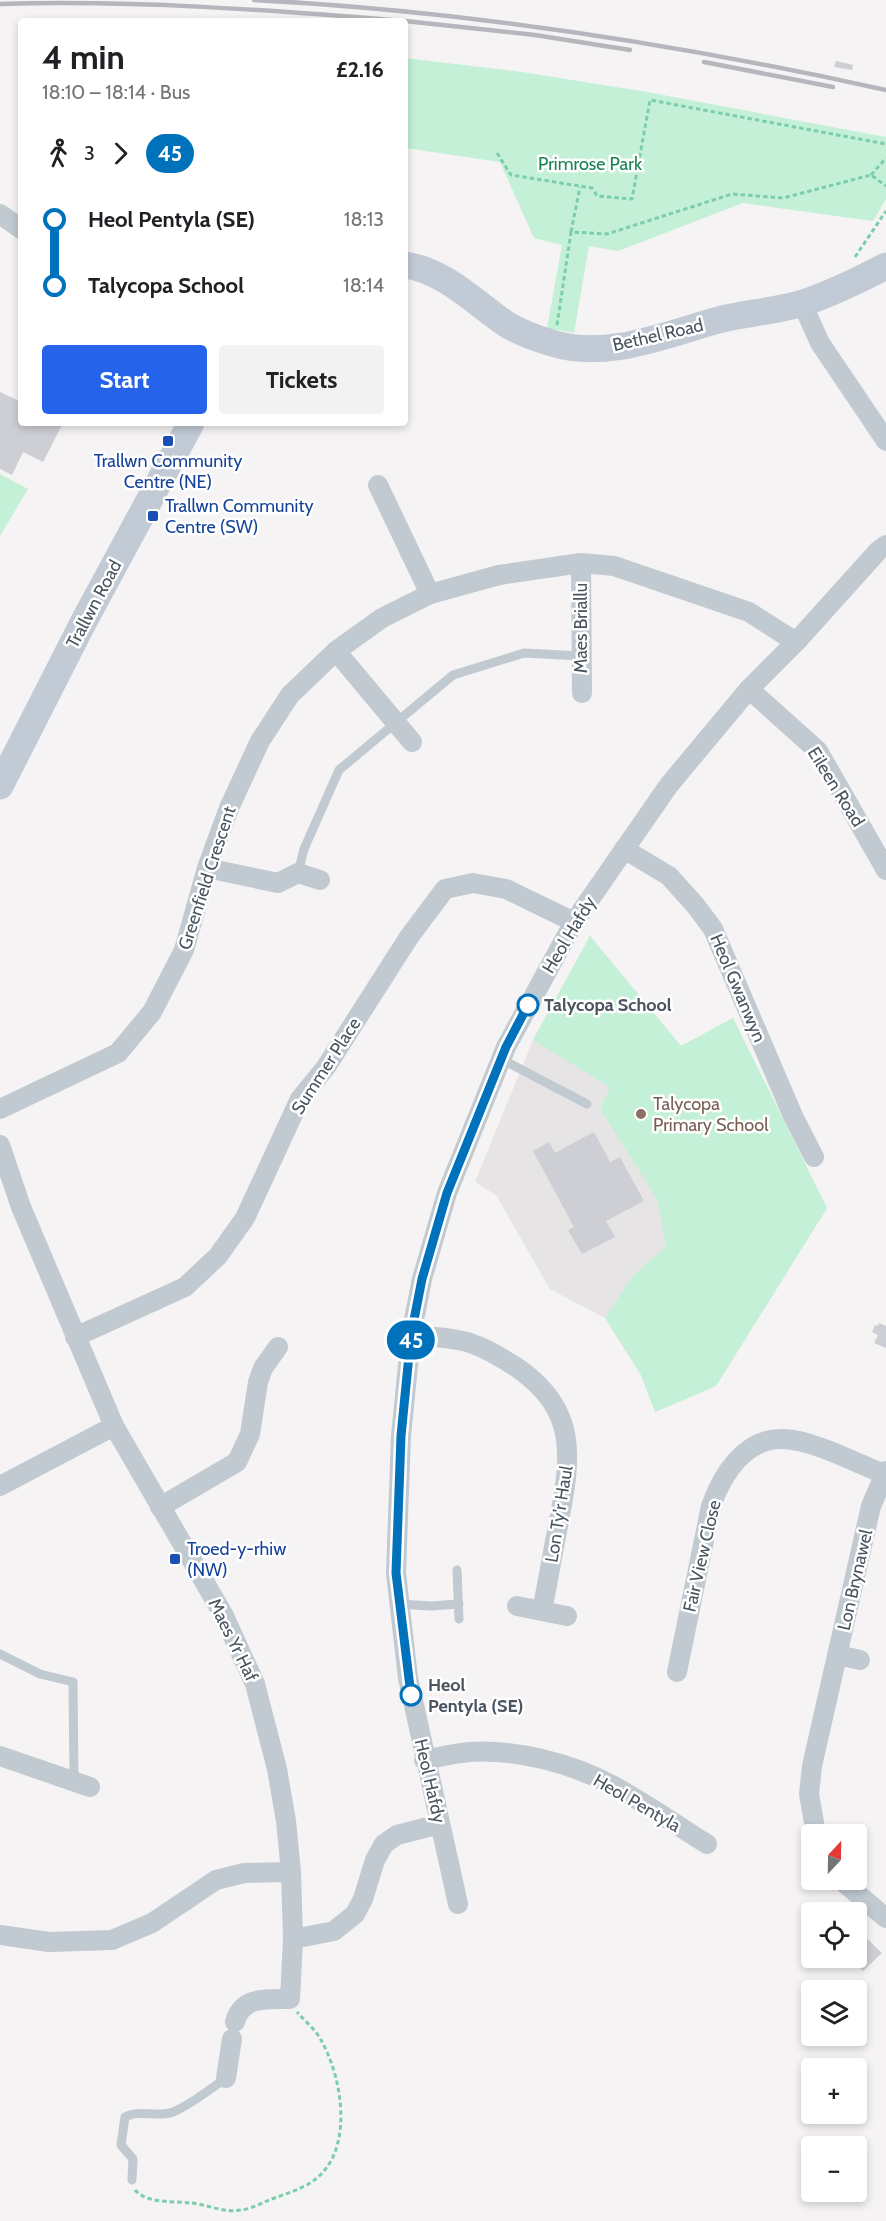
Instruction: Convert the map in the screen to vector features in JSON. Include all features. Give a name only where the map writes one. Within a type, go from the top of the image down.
[{"type":"street","points":[[0,214],[18,227]]},
{"type":"street","name":"Bethel Road","points":[[408,265],[422,267],[442,278],[509,326],[554,344],[577,348],[606,348],[643,341],[724,319],[802,303],[886,266]]},
{"type":"street","points":[[802,303],[820,344],[886,441]]},
{"type":"street","name":"Trallwn Road","points":[[0,786],[84,621],[189,426]]},
{"type":"street","points":[[378,485],[430,594]]},
{"type":"street","name":"Heol Hafdy","points":[[458,1904],[424,1760],[408,1678],[396,1573],[401,1436],[411,1335],[422,1279],[447,1193],[501,1059],[574,922],[669,785],[749,689],[886,545]]},
{"type":"street","name":"Greenfield Crescent","points":[[0,1109],[118,1053],[152,1012],[184,950],[207,868],[229,808],[260,741],[290,695],[336,651],[381,618],[430,594],[499,575],[581,563],[614,566],[729,604],[748,612],[796,642]]},
{"type":"street","name":"Maes Briallu","points":[[581,563],[582,693]]},
{"type":"street","points":[[336,651],[412,741]]},
{"type":"street","name":"Eileen Road","points":[[749,689],[818,751],[886,870]]},
{"type":"street","name":"Heol Gwanwyn","points":[[624,849],[669,876],[713,929],[793,1116],[814,1157]]},
{"type":"street","points":[[207,868],[278,883],[298,873],[320,880]]},
{"type":"street","name":"Summer Place","points":[[75,1337],[185,1287],[218,1256],[245,1218],[300,1099],[326,1067],[409,937],[445,889],[473,883],[506,889],[574,922]]},
{"type":"street","name":"Maes Yr Haf","points":[[0,1145],[21,1207],[114,1426],[223,1614],[255,1684],[277,1769],[286,1821],[291,1872],[293,1939],[290,1999]]},
{"type":"street","name":"Lon Ty'r Haul","points":[[411,1335],[469,1343],[498,1355],[539,1384],[555,1405],[569,1454],[567,1478],[542,1611]]},
{"type":"street","points":[[160,1508],[237,1462],[250,1434],[258,1382],[263,1368],[278,1347]]},
{"type":"street","points":[[0,1486],[114,1426]]},
{"type":"street","name":"Fair View Close","points":[[677,1672],[711,1506],[722,1480],[741,1455],[758,1444],[782,1438],[807,1443],[885,1473]]},
{"type":"street","name":"Lon Brynawel","points":[[814,1824],[809,1794],[812,1766],[871,1506],[885,1473]]},
{"type":"street","points":[[517,1606],[567,1616]]},
{"type":"street","name":"Lon Brynawel","points":[[838,1655],[860,1659]]},
{"type":"street","name":"Heol Pentyla","points":[[424,1760],[470,1752],[539,1759],[611,1785],[707,1844]]},
{"type":"street","points":[[0,1756],[82,1784]]},
{"type":"street","points":[[293,1939],[334,1931],[355,1914],[363,1899],[375,1860],[384,1844],[396,1835],[440,1824]]},
{"type":"street","points":[[0,1935],[48,1942],[112,1940],[152,1923],[216,1880],[244,1873],[291,1872]]},
{"type":"street","points":[[853,1890],[886,1918]]},
{"type":"street","points":[[226,2078],[238,2012],[252,2001],[290,1999]]},
{"type":"lane","points":[[298,873],[304,849],[339,770],[453,675],[524,653],[581,656]]},
{"type":"lane","points":[[501,1059],[588,1104]]},
{"type":"lane","points":[[458,1570],[459,1619]]},
{"type":"lane","points":[[399,1604],[459,1604]]},
{"type":"lane","points":[[0,1654],[40,1674],[73,1682],[82,1784]]},
{"type":"lane","points":[[132,2180],[133,2159],[121,2145],[126,2117],[130,2114],[160,2115],[173,2112],[226,2078]]},
{"type":"path","points":[[497,153],[511,175],[592,188],[597,196],[632,199],[650,100],[886,144]]},
{"type":"path","points":[[571,232],[607,234],[732,194],[783,198],[871,175],[886,158]]},
{"type":"path","points":[[871,175],[886,186]]},
{"type":"path","points":[[554,344],[580,187]]},
{"type":"path","points":[[849,265],[886,211]]},
{"type":"path","points":[[132,2180],[134,2188],[141,2196],[193,2203],[222,2210],[242,2210],[305,2187],[324,2171],[331,2160],[339,2137],[342,2110],[335,2075],[321,2039],[295,2010],[290,1999]]},
{"type":"shaded area","name":"Talycopa Primary School","points":[[590,936],[681,1046],[733,1018],[827,1208],[716,1386],[655,1412],[641,1375],[605,1318],[550,1289],[496,1195],[475,1182],[533,1040]]},
{"type":"green space","name":"Primrose Park","points":[[408,58],[522,72],[647,92],[886,137],[886,199],[873,221],[743,203],[618,251],[589,246],[574,333],[547,328],[562,245],[534,238],[500,162],[408,148]]},
{"type":"green space","points":[[0,474],[28,489],[0,536]]},
{"type":"green space","name":"Talycopa Primary School","points":[[590,936],[681,1046],[733,1018],[827,1208],[716,1386],[655,1412],[641,1375],[605,1318],[631,1278],[666,1246],[657,1199],[600,1109],[610,1087],[533,1040]]},
{"type":"building","points":[[836,61],[853,65],[852,70],[834,67]]},
{"type":"building","points":[[0,392],[18,401],[18,426],[61,426],[43,462],[23,452],[12,475],[0,469]]},
{"type":"building","points":[[594,1132],[610,1162],[620,1157],[644,1201],[606,1221],[615,1237],[582,1254],[568,1230],[574,1227],[533,1151],[549,1142],[555,1153]]},
{"type":"building","points":[[879,1323],[886,1326],[886,1348],[874,1343],[878,1335],[872,1332],[875,1325],[878,1326]]},
{"type":"building","points":[[867,1939],[882,1953],[867,1967]]},
{"type":"railway","points":[[254,0],[413,12],[572,32],[729,58],[886,90]]},
{"type":"railway","points":[[0,4],[101,3],[363,18]]},
{"type":"railway","points":[[408,21],[535,35],[630,50]]},
{"type":"railway","points":[[704,62],[833,87]]},
{"type":"bus line","name":"45","points":[[411,1695],[396,1573],[401,1436],[411,1335],[422,1279],[447,1193],[506,1047],[528,1005]]},
{"type":"place","name":"Trallwn Community Centre (NE)","points":[[168,441]]},
{"type":"place","name":"Trallwn Community Centre (SW)","points":[[153,516]]},
{"type":"place","name":"Talycopa School","points":[[528,1005]]},
{"type":"place","name":"Talycopa Primary School","points":[[641,1114]]},
{"type":"place","name":"Troed-y-rhiw (NW)","points":[[175,1559]]},
{"type":"place","name":"Heol Pentyla (SE)","points":[[411,1695]]}]
